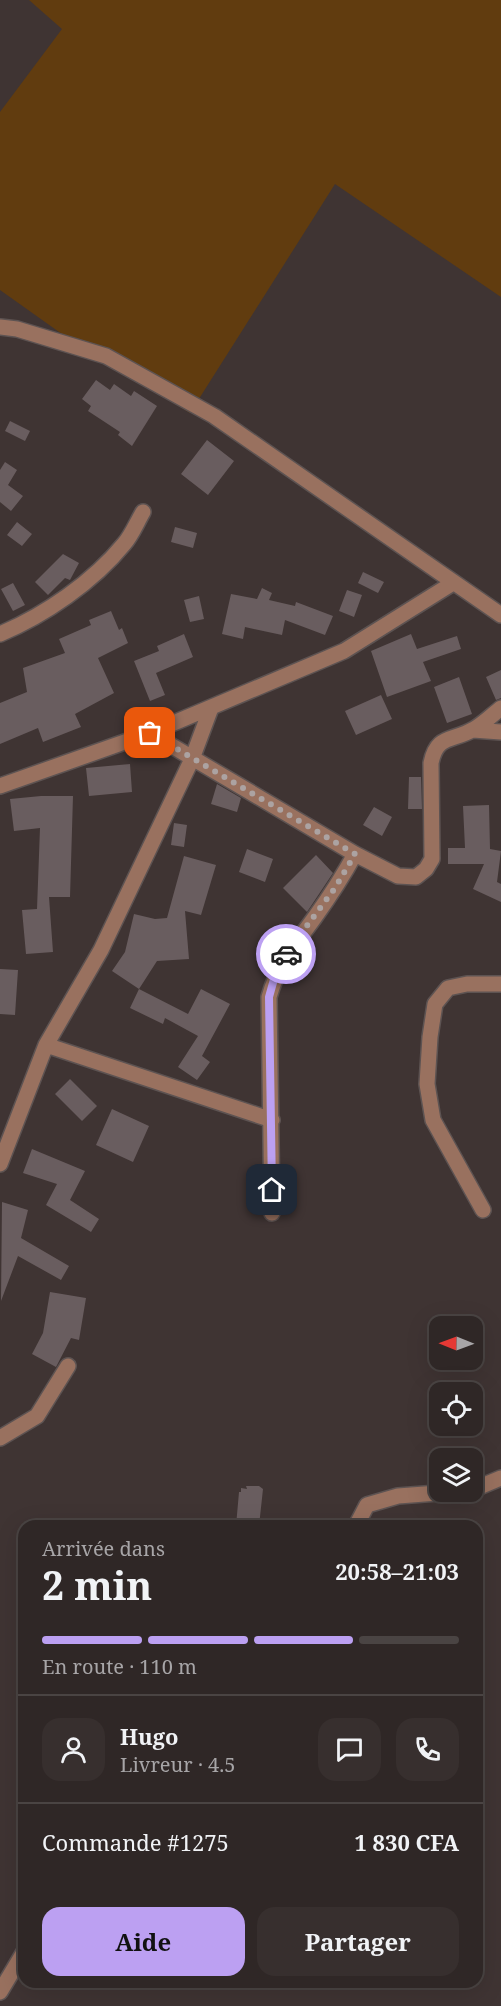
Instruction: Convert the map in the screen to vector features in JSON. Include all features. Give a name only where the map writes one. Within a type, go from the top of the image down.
[{"type":"street","points":[[0,327],[17,328],[106,356],[214,416],[501,615]]},
{"type":"street","points":[[0,634],[52,606],[102,567],[125,543],[143,512]]},
{"type":"street","points":[[0,786],[150,733],[344,651],[453,583]]},
{"type":"street","points":[[0,1164],[46,1045],[101,950],[192,759],[211,708]]},
{"type":"street","points":[[150,733],[355,854],[398,876],[416,877],[426,869],[432,859],[430,763],[434,750],[445,740],[473,730],[501,708]]},
{"type":"street","points":[[473,730],[501,732]]},
{"type":"street","points":[[272,1213],[269,997],[276,972],[286,954],[335,888],[355,854]]},
{"type":"street","points":[[483,1210],[433,1120],[427,1084],[430,1037],[435,1004],[448,988],[467,984],[501,984]]},
{"type":"street","points":[[46,1045],[272,1120]]},
{"type":"street","points":[[0,1438],[37,1416],[68,1366]]},
{"type":"street","points":[[483,1485],[501,1478]]},
{"type":"street","points":[[359,1520],[367,1505],[398,1496],[429,1494]]},
{"type":"street","points":[[0,1992],[18,1962]]},
{"type":"shaded area","points":[[29,0],[501,0],[501,297],[335,184],[190,413],[76,344],[0,290],[0,112],[62,29]]},
{"type":"building","points":[[96,380],[110,390],[114,384],[131,396],[134,391],[157,406],[132,446],[118,435],[120,432],[88,411],[91,406],[82,399]]},
{"type":"building","points":[[10,421],[30,431],[25,441],[5,431]]},
{"type":"building","points":[[207,440],[234,461],[208,495],[181,474]]},
{"type":"building","points":[[5,462],[17,470],[8,485],[23,496],[11,511],[0,502],[0,470]]},
{"type":"building","points":[[17,522],[32,534],[22,546],[7,535]]},
{"type":"building","points":[[175,527],[197,533],[193,548],[171,542]]},
{"type":"building","points":[[63,554],[79,563],[70,580],[65,578],[48,595],[35,582]]},
{"type":"building","points":[[363,572],[384,582],[378,593],[358,583]]},
{"type":"building","points":[[13,583],[25,605],[13,611],[1,589]]},
{"type":"building","points":[[262,588],[272,593],[269,600],[295,606],[296,602],[333,616],[325,635],[285,620],[282,635],[245,627],[243,639],[222,634],[231,594],[257,599]]},
{"type":"building","points":[[347,590],[362,595],[354,617],[339,611]]},
{"type":"building","points":[[199,596],[204,619],[190,622],[184,600]]},
{"type":"building","points":[[111,611],[119,630],[122,628],[128,643],[98,658],[114,693],[75,714],[81,727],[43,742],[38,728],[0,744],[0,703],[27,692],[23,668],[65,653],[59,639],[91,625],[89,620]]},
{"type":"building","points":[[184,634],[193,657],[156,673],[165,695],[150,701],[134,661],[159,651],[157,646]]},
{"type":"building","points":[[411,634],[417,649],[457,636],[461,649],[423,662],[431,681],[387,697],[371,651]]},
{"type":"building","points":[[501,670],[501,698],[496,700],[486,677]]},
{"type":"building","points":[[459,677],[472,714],[447,723],[434,687]]},
{"type":"building","points":[[381,695],[392,719],[356,735],[345,711]]},
{"type":"building","points":[[130,764],[132,792],[89,796],[86,768]]},
{"type":"building","points":[[409,777],[421,777],[422,809],[408,809]]},
{"type":"building","points":[[217,784],[241,798],[237,812],[211,804]]},
{"type":"building","points":[[73,796],[70,897],[49,897],[53,952],[26,954],[22,910],[37,909],[40,828],[14,831],[10,799]]},
{"type":"building","points":[[489,805],[490,849],[501,851],[497,882],[501,884],[501,902],[473,889],[484,864],[448,864],[448,848],[465,848],[463,806]]},
{"type":"building","points":[[374,807],[392,817],[382,836],[363,825]]},
{"type":"building","points":[[174,823],[187,825],[184,847],[171,845]]},
{"type":"building","points":[[247,849],[273,859],[265,882],[239,872]]},
{"type":"building","points":[[316,855],[333,873],[307,912],[283,888]]},
{"type":"building","points":[[184,856],[216,865],[201,915],[185,911],[189,959],[157,961],[139,989],[112,971],[125,952],[134,914],[155,919],[167,918]]},
{"type":"building","points":[[0,969],[18,970],[15,1015],[0,1014]]},
{"type":"building","points":[[139,989],[188,1014],[201,989],[230,1004],[202,1056],[210,1062],[197,1080],[178,1067],[198,1036],[165,1018],[163,1024],[130,1008]]},
{"type":"building","points":[[70,1079],[97,1106],[82,1121],[55,1094]]},
{"type":"building","points":[[112,1109],[149,1126],[133,1162],[96,1145]]},
{"type":"building","points":[[32,1149],[85,1171],[70,1200],[99,1219],[91,1232],[46,1205],[57,1184],[23,1173]]},
{"type":"building","points":[[2,1202],[28,1210],[21,1238],[69,1266],[61,1280],[18,1256],[1,1301]]},
{"type":"building","points":[[50,1292],[86,1298],[79,1340],[71,1338],[56,1367],[32,1354],[43,1333]]},
{"type":"building","points":[[246,1486],[259,1486],[263,1489],[260,1520],[237,1520],[239,1492],[241,1488],[247,1489]]},
{"type":"way so far","points":[[150,733],[355,854],[314,919],[286,954]]},
{"type":"route","points":[[272,1190],[269,997],[276,972],[286,954]]}]
